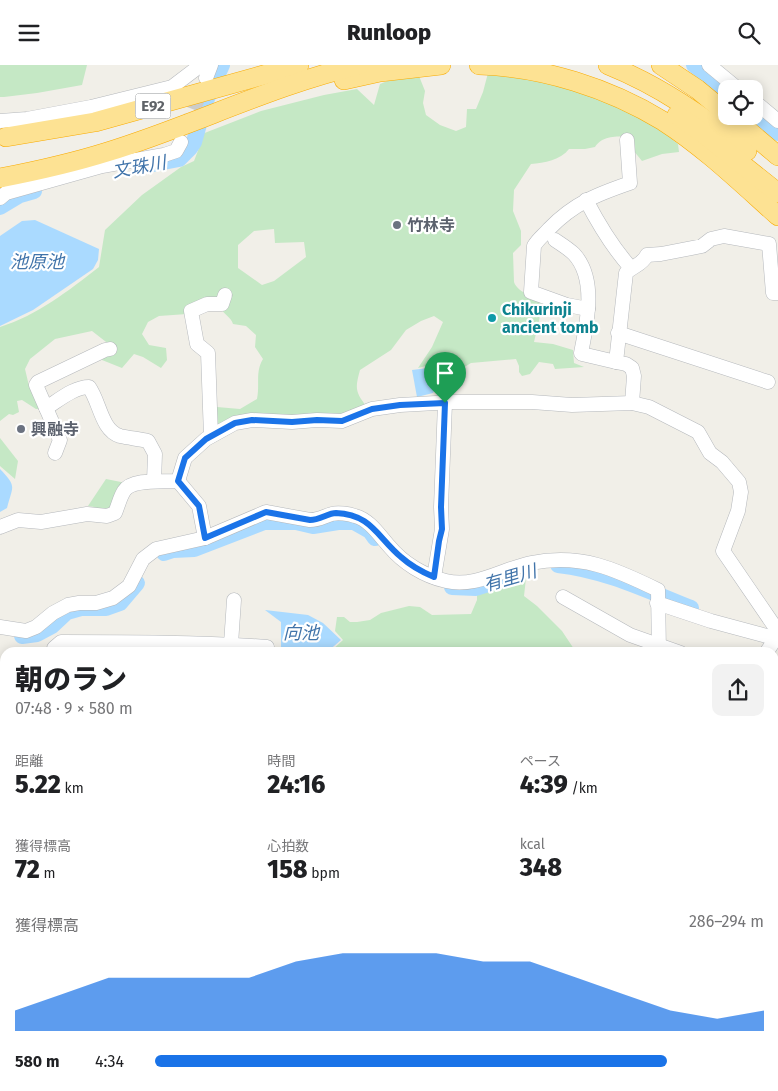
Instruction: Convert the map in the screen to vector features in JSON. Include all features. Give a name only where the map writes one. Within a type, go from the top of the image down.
[{"type":"highway","points":[[140,110],[263,65]]},
{"type":"highway","name":"E92","points":[[3,129],[87,123],[299,65]]},
{"type":"highway","name":"E92","points":[[0,179],[45,170],[108,152],[308,80],[359,65]]},
{"type":"highway","points":[[135,142],[351,79],[408,67],[442,65]]},
{"type":"highway","points":[[479,65],[536,72],[564,78],[599,90],[639,108],[690,140],[778,216]]},
{"type":"highway","points":[[559,65],[594,75],[657,87],[713,124],[778,177]]},
{"type":"highway","points":[[608,65],[664,108],[704,134],[778,193]]},
{"type":"highway","points":[[661,65],[697,89],[718,106]]},
{"type":"highway","points":[[741,125],[778,156]]},
{"type":"street","points":[[3,129],[27,119],[82,109],[172,87],[203,68]]},
{"type":"street","points":[[717,68],[729,80]]},
{"type":"street","points":[[763,108],[778,121]]},
{"type":"street","points":[[588,309],[567,305],[531,292],[534,246],[537,240],[562,215],[586,200],[630,183],[627,140]]},
{"type":"street","points":[[0,198],[6,193],[102,166],[164,155],[176,151],[181,142]]},
{"type":"street","points":[[586,200],[604,234],[631,268]]},
{"type":"street","points":[[616,362],[626,273],[644,261],[647,255],[661,255],[702,246],[711,239],[724,236],[769,244],[773,293],[778,293]]},
{"type":"street","points":[[556,240],[574,254],[580,263],[589,289],[581,353],[626,364],[632,368],[634,376],[632,403]]},
{"type":"street","points":[[211,436],[208,353],[197,344],[191,311],[206,303],[222,304],[225,295]]},
{"type":"street","points":[[618,333],[768,381]]},
{"type":"street","points":[[55,453],[60,440],[36,385],[38,382],[110,349]]},
{"type":"street","points":[[46,408],[67,395],[85,387],[90,387],[106,425],[118,435],[148,441],[155,454],[154,481]]},
{"type":"street","points":[[0,627],[26,631],[36,627],[53,613],[68,605],[96,603],[110,599],[122,593],[129,586],[143,559],[156,549],[205,538],[266,512],[310,520],[318,520],[334,513],[357,516],[379,533],[389,546],[414,568],[448,582],[481,580],[530,563],[554,560],[586,561],[616,570],[658,597],[711,621],[777,638],[775,627],[723,551],[738,511],[742,492],[739,482],[722,462],[710,453],[698,432],[649,407],[632,403],[572,405],[532,402],[445,403],[400,405],[372,409],[342,421],[292,422],[252,420],[235,423],[211,436],[185,458],[178,481]]},
{"type":"street","points":[[434,577],[442,529],[441,507],[445,403]]},
{"type":"street","points":[[0,527],[18,520],[41,522],[87,514],[107,516],[115,513],[128,486],[154,481],[178,481],[199,506],[205,538]]},
{"type":"street","points":[[563,597],[654,647]]},
{"type":"street","points":[[658,597],[658,647]]},
{"type":"street","points":[[231,644],[234,601]]},
{"type":"street","points":[[55,647],[61,642],[152,647],[231,644],[267,647]]},
{"type":"green space","points":[[0,65],[87,65],[82,85],[0,97]]},
{"type":"green space","points":[[488,73],[542,81],[602,99],[656,126],[678,144],[679,152],[662,154],[642,161],[625,136],[608,138],[598,143],[595,147],[569,149],[562,156],[547,162],[531,164],[514,190],[513,211],[521,231],[521,245],[513,253],[514,282],[519,289],[528,295],[548,302],[541,312],[534,342],[553,344],[573,350],[574,363],[584,367],[555,369],[553,364],[539,362],[530,374],[522,376],[516,359],[471,363],[450,376],[430,365],[418,368],[432,347],[443,322],[434,316],[406,330],[391,350],[360,370],[357,390],[367,407],[343,416],[215,430],[217,407],[240,409],[257,399],[258,373],[263,359],[255,347],[256,335],[246,326],[233,324],[221,308],[187,314],[159,316],[148,322],[142,334],[149,345],[166,348],[167,360],[161,368],[134,354],[122,368],[102,360],[110,345],[92,331],[55,339],[30,359],[25,369],[29,386],[39,409],[22,400],[17,401],[19,412],[13,415],[9,414],[0,421],[0,327],[40,309],[99,267],[105,230],[142,195],[181,167],[194,161],[202,134],[261,111],[324,95],[357,89],[374,105],[380,84],[395,78],[419,76],[425,91],[423,103],[426,115],[440,125],[456,131],[466,127],[467,109],[476,109]],"holes":[[[274,229],[275,243],[304,242],[306,257],[274,281],[262,285],[238,268],[238,245],[254,231]]]},
{"type":"green space","points":[[0,438],[18,461],[15,479],[0,466]]},
{"type":"green space","points":[[106,479],[126,483],[111,510],[93,511],[94,507],[88,506]]},
{"type":"green space","points":[[524,575],[526,578],[524,596],[562,631],[573,647],[335,647],[343,640],[335,631],[337,617],[344,617],[350,622],[357,622],[370,620],[381,613],[409,606],[420,607],[432,615],[471,614],[477,600],[477,591],[491,588]]},
{"type":"water","name":"池原池","points":[[35,220],[99,249],[98,260],[93,269],[33,310],[0,326],[0,236],[22,221]]},
{"type":"water","points":[[428,368],[443,373],[433,393],[417,397],[412,370]]},
{"type":"water","points":[[0,469],[9,479],[12,490],[7,508],[0,512]]},
{"type":"water","name":"向池","points":[[265,610],[308,615],[323,623],[341,640],[333,647],[281,647],[281,622]]},
{"type":"waterway","name":"文珠川","points":[[148,165],[179,159],[190,148],[194,142],[205,103],[222,65]]},
{"type":"waterway","name":"文珠川","points":[[694,65],[718,84]]},
{"type":"waterway","name":"文珠川","points":[[763,120],[778,133]]},
{"type":"waterway","name":"文珠川","points":[[0,207],[20,195],[34,191]]},
{"type":"waterway","name":"有里川","points":[[164,553],[173,550],[194,549],[264,522],[296,522],[313,526],[338,522],[354,522],[370,531],[375,538]]},
{"type":"waterway","name":"有里川","points":[[558,565],[593,571],[609,576],[691,608]]},
{"type":"waterway","name":"有里川","points":[[452,587],[476,588],[501,580]]},
{"type":"waterway","name":"有里川","points":[[22,636],[37,634],[52,626],[67,612],[81,608],[106,608],[120,603],[137,583]]},
{"type":"tunnel","points":[[186,129],[203,86]]},
{"type":"place","name":"竹林寺","points":[[397,225]]},
{"type":"place","name":"Chikurinji ancient tomb","points":[[492,318]]},
{"type":"place","name":"興融寺","points":[[21,429]]},
{"type":"route","points":[[445,403],[441,507],[442,529],[434,577],[414,568],[389,546],[379,533],[357,516],[334,513],[318,520],[310,520],[266,512],[205,538],[199,506],[178,481],[185,458],[206,439],[235,423],[252,420],[292,422],[342,421],[372,409],[400,405],[445,403]]}]
